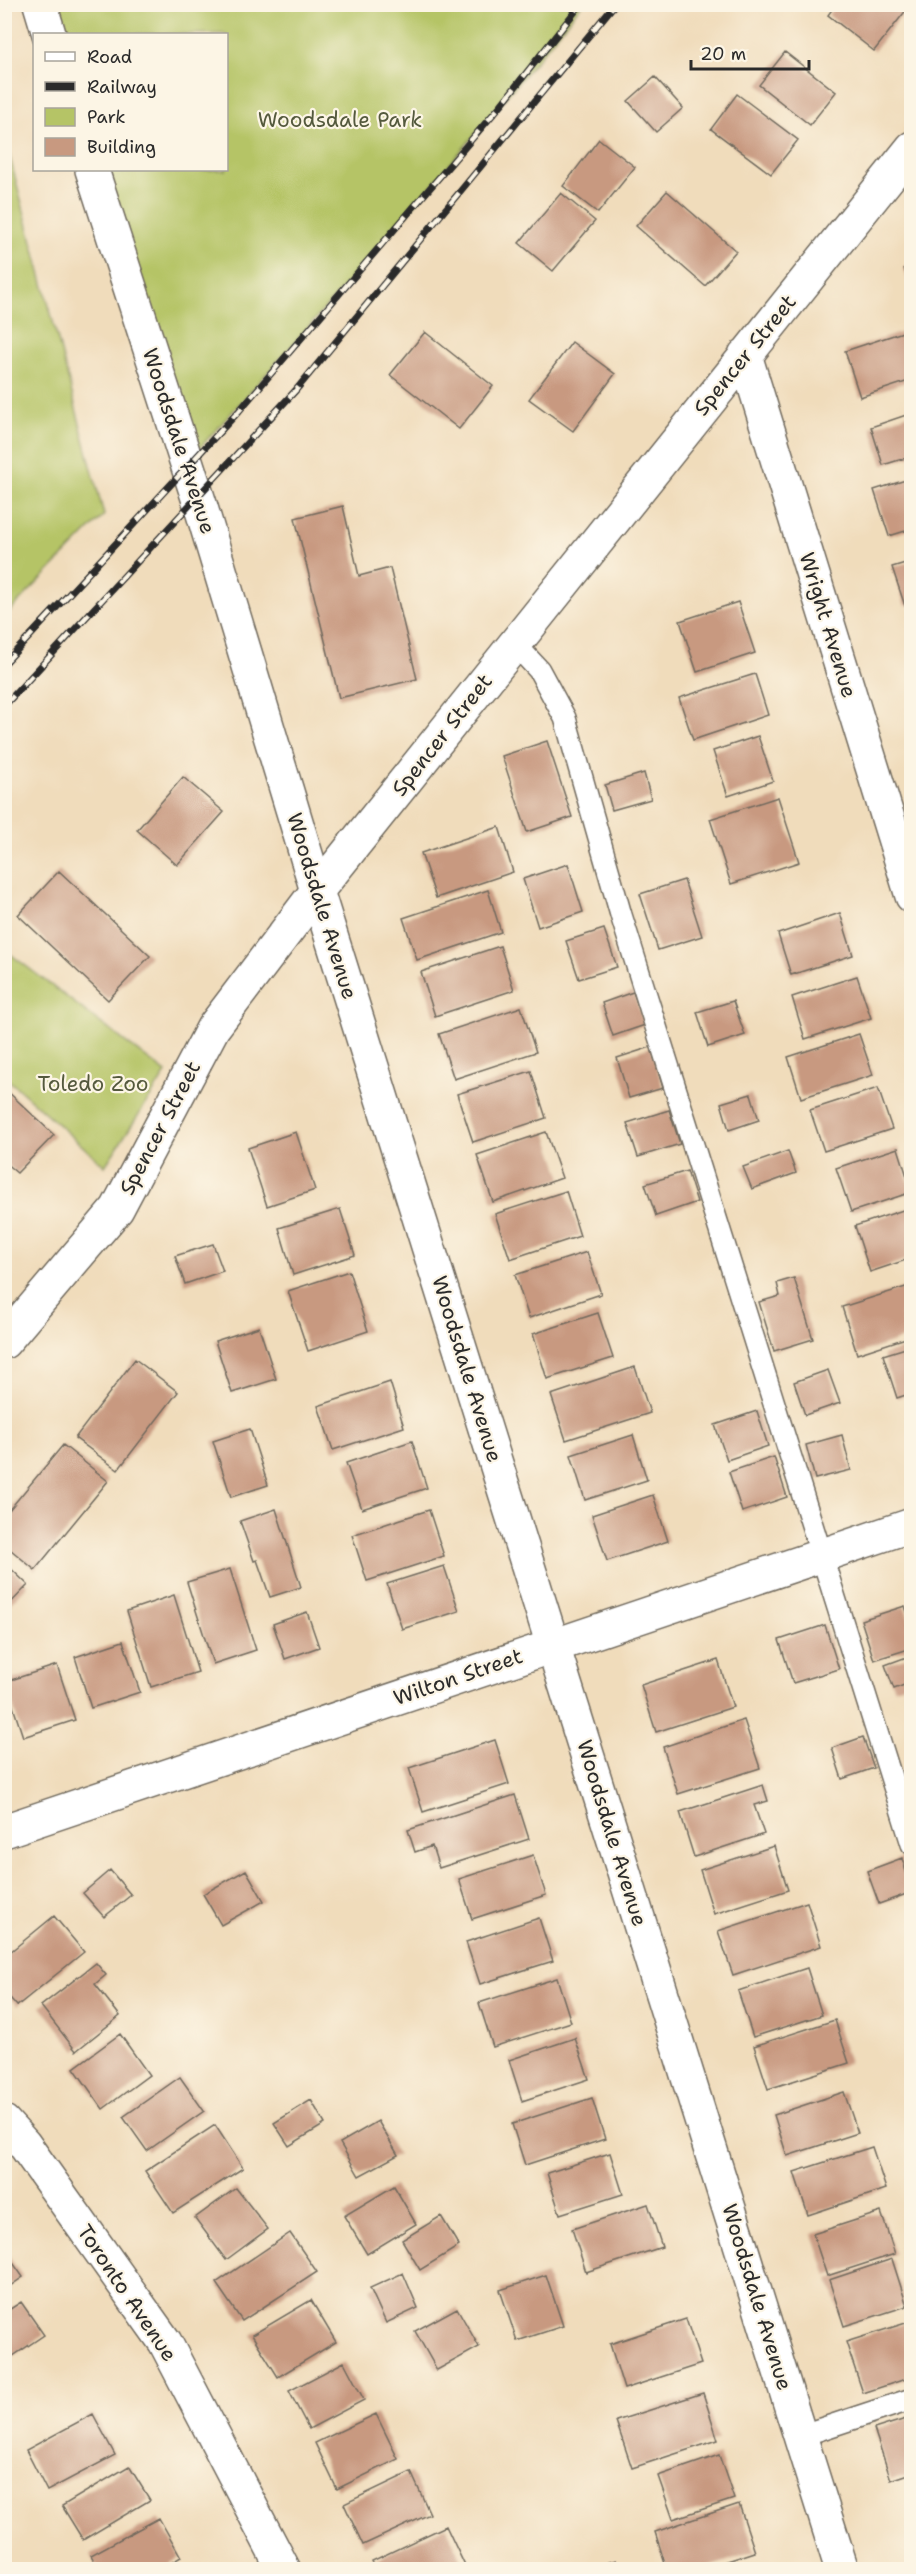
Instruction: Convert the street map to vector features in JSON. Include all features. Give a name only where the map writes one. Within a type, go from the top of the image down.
[{"type":"street","points":[[40,4],[49,33]]},
{"type":"street","name":"Spencer Street","points":[[4,1342],[117,1209],[213,1028],[317,891],[912,148]]},
{"type":"street","name":"Woodsdale Avenue","points":[[92,171],[200,504],[317,891],[842,2570]]},
{"type":"street","name":"Wright Avenue","points":[[745,355],[912,896]]},
{"type":"street","name":"Wilton Street","points":[[4,1831],[553,1644],[912,1525]]},
{"type":"street","name":"Toronto Avenue","points":[[4,2122],[24,2144],[165,2342],[284,2570]]},
{"type":"lane","points":[[514,644],[539,670],[565,718],[624,926],[912,1844]]},
{"type":"lane","points":[[800,2436],[912,2399]]},
{"type":"green space","name":"Woodsdale Park","points":[[39,5],[581,5],[387,238],[184,465],[91,171],[228,171],[228,33],[48,33]]},
{"type":"green space","points":[[5,139],[104,515],[4,616]]},
{"type":"green space","name":"Toledo Zoo","points":[[5,950],[166,1073],[105,1166],[5,1077]]},
{"type":"building","points":[[836,4],[911,4],[874,51],[828,15]]},
{"type":"building","points":[[785,52],[836,92],[810,125],[759,85]]},
{"type":"building","points":[[655,77],[683,108],[656,132],[628,101]]},
{"type":"building","points":[[737,94],[798,140],[771,174],[711,129]]},
{"type":"building","points":[[599,139],[635,167],[598,213],[563,186]]},
{"type":"building","points":[[667,191],[736,251],[705,286],[636,226]]},
{"type":"building","points":[[561,193],[595,221],[553,271],[519,243]]},
{"type":"building","points":[[912,266],[912,290],[911,290],[904,268]]},
{"type":"building","points":[[906,331],[912,348],[912,380],[860,397],[845,351]]},
{"type":"building","points":[[425,332],[493,386],[459,429],[390,375]]},
{"type":"building","points":[[572,342],[615,374],[573,431],[529,399]]},
{"type":"building","points":[[912,413],[912,456],[883,465],[871,427]]},
{"type":"building","points":[[912,478],[912,529],[889,536],[874,490]]},
{"type":"building","points":[[343,506],[359,576],[390,568],[417,679],[339,698],[295,518]]},
{"type":"building","points":[[912,561],[912,603],[905,606],[892,567]]},
{"type":"building","points":[[738,602],[755,653],[697,672],[680,621]]},
{"type":"building","points":[[755,674],[768,715],[693,740],[679,698]]},
{"type":"building","points":[[758,736],[773,781],[728,796],[713,751]]},
{"type":"building","points":[[547,741],[572,817],[527,832],[502,756]]},
{"type":"building","points":[[644,773],[651,799],[612,810],[605,785]]},
{"type":"building","points":[[183,777],[224,812],[177,865],[137,830]]},
{"type":"building","points":[[778,797],[799,862],[731,884],[710,819]]},
{"type":"building","points":[[499,827],[513,872],[436,898],[421,853]]},
{"type":"building","points":[[568,864],[583,912],[538,927],[523,879]]},
{"type":"building","points":[[59,871],[150,956],[108,1000],[18,915]]},
{"type":"building","points":[[684,880],[702,936],[658,950],[640,894]]},
{"type":"building","points":[[488,890],[501,932],[417,960],[403,918]]},
{"type":"building","points":[[840,913],[853,955],[791,975],[778,934]]},
{"type":"building","points":[[604,929],[617,967],[579,979],[566,941]]},
{"type":"building","points":[[500,946],[514,990],[435,1016],[421,972]]},
{"type":"building","points":[[857,976],[871,1018],[805,1039],[792,997]]},
{"type":"building","points":[[633,992],[645,1025],[613,1036],[602,1003]]},
{"type":"building","points":[[733,1001],[745,1035],[708,1047],[697,1012]]},
{"type":"building","points":[[521,1007],[536,1052],[454,1079],[439,1034]]},
{"type":"building","points":[[859,1034],[873,1075],[801,1098],[788,1057]]},
{"type":"building","points":[[651,1047],[663,1088],[629,1098],[617,1058]]},
{"type":"building","points":[[531,1071],[546,1118],[473,1142],[457,1094]]},
{"type":"building","points":[[4,1088],[54,1135],[17,1173],[4,1162]]},
{"type":"building","points":[[878,1088],[892,1129],[824,1151],[810,1110]]},
{"type":"building","points":[[751,1094],[759,1120],[729,1130],[721,1103]]},
{"type":"building","points":[[669,1110],[680,1144],[638,1157],[627,1123]]},
{"type":"building","points":[[296,1132],[315,1190],[267,1206],[248,1148]]},
{"type":"building","points":[[546,1132],[562,1178],[493,1202],[477,1155]]},
{"type":"building","points":[[898,1148],[912,1192],[851,1212],[836,1168]]},
{"type":"building","points":[[788,1151],[796,1173],[752,1189],[743,1167]]},
{"type":"building","points":[[687,1171],[697,1202],[656,1216],[645,1184]]},
{"type":"building","points":[[566,1191],[580,1236],[510,1259],[495,1214]]},
{"type":"building","points":[[912,1207],[912,1258],[870,1272],[855,1226]]},
{"type":"building","points":[[340,1209],[355,1255],[293,1275],[279,1228]]},
{"type":"building","points":[[213,1244],[223,1271],[185,1284],[175,1256]]},
{"type":"building","points":[[587,1252],[601,1294],[529,1318],[515,1275]]},
{"type":"building","points":[[349,1271],[368,1331],[308,1351],[288,1291]]},
{"type":"building","points":[[794,1278],[813,1339],[774,1351],[759,1302],[780,1296],[777,1283]]},
{"type":"building","points":[[912,1285],[912,1336],[857,1354],[842,1307]]},
{"type":"building","points":[[598,1313],[613,1358],[547,1379],[533,1334]]},
{"type":"building","points":[[259,1327],[276,1379],[232,1393],[215,1341]]},
{"type":"building","points":[[912,1346],[912,1393],[897,1398],[883,1355]]},
{"type":"building","points":[[135,1359],[178,1392],[118,1470],[75,1438]]},
{"type":"building","points":[[635,1367],[650,1413],[566,1440],[551,1395]]},
{"type":"building","points":[[828,1370],[840,1403],[805,1415],[794,1382]]},
{"type":"building","points":[[390,1382],[404,1427],[333,1450],[318,1406]]},
{"type":"building","points":[[757,1411],[768,1446],[727,1460],[715,1425]]},
{"type":"building","points":[[250,1429],[268,1485],[231,1497],[213,1441]]},
{"type":"building","points":[[633,1435],[647,1480],[585,1500],[571,1455]]},
{"type":"building","points":[[842,1435],[851,1470],[815,1479],[806,1445]]},
{"type":"building","points":[[412,1441],[427,1488],[362,1509],[346,1463]]},
{"type":"building","points":[[63,1445],[108,1481],[35,1570],[4,1544],[4,1516]]},
{"type":"building","points":[[774,1457],[787,1497],[742,1512],[729,1472]]},
{"type":"building","points":[[653,1495],[668,1541],[607,1561],[592,1515]]},
{"type":"building","points":[[276,1509],[301,1587],[270,1597],[240,1521]]},
{"type":"building","points":[[429,1510],[444,1556],[367,1581],[352,1535]]},
{"type":"building","points":[[4,1562],[28,1585],[4,1610]]},
{"type":"building","points":[[444,1566],[459,1611],[402,1629],[387,1584]]},
{"type":"building","points":[[230,1569],[256,1650],[213,1664],[187,1582]]},
{"type":"building","points":[[174,1595],[198,1672],[151,1687],[127,1611]]},
{"type":"building","points":[[905,1606],[912,1627],[912,1648],[874,1660],[861,1620]]},
{"type":"building","points":[[307,1612],[319,1647],[285,1659],[273,1624]]},
{"type":"building","points":[[825,1625],[839,1669],[793,1683],[779,1640]]},
{"type":"building","points":[[123,1641],[140,1692],[91,1708],[75,1657]]},
{"type":"building","points":[[912,1655],[912,1682],[894,1689],[885,1665]]},
{"type":"building","points":[[718,1660],[733,1707],[656,1732],[641,1685]]},
{"type":"building","points":[[57,1665],[75,1720],[23,1737],[5,1682]]},
{"type":"building","points":[[744,1720],[760,1768],[678,1794],[663,1747]]},
{"type":"building","points":[[863,1737],[874,1768],[842,1779],[832,1748]]},
{"type":"building","points":[[495,1740],[509,1784],[423,1812],[409,1768]]},
{"type":"building","points":[[763,1785],[768,1801],[754,1805],[764,1834],[694,1857],[680,1812]]},
{"type":"building","points":[[515,1795],[529,1839],[439,1868],[432,1846],[415,1852],[408,1830]]},
{"type":"building","points":[[774,1846],[788,1890],[714,1914],[700,1870]]},
{"type":"building","points":[[533,1855],[546,1895],[472,1919],[459,1879]]},
{"type":"building","points":[[902,1858],[912,1892],[879,1904],[867,1871]]},
{"type":"building","points":[[110,1870],[131,1895],[104,1917],[83,1893]]},
{"type":"building","points":[[246,1870],[264,1901],[221,1925],[203,1894]]},
{"type":"building","points":[[807,1902],[821,1946],[733,1975],[718,1931]]},
{"type":"building","points":[[54,1916],[84,1952],[17,2006],[4,1991],[4,1957]]},
{"type":"building","points":[[539,1918],[553,1961],[480,1984],[466,1942]]},
{"type":"building","points":[[96,1963],[106,1975],[95,1984],[120,2016],[76,2051],[41,2006]]},
{"type":"building","points":[[807,1968],[822,2015],[753,2037],[738,1991]]},
{"type":"building","points":[[557,1978],[571,2022],[493,2047],[479,2003]]},
{"type":"building","points":[[835,2020],[849,2063],[768,2089],[754,2046]]},
{"type":"building","points":[[120,2034],[149,2075],[103,2109],[74,2068]]},
{"type":"building","points":[[575,2038],[589,2079],[522,2101],[509,2060]]},
{"type":"building","points":[[180,2077],[204,2111],[147,2151],[123,2117]]},
{"type":"building","points":[[844,2092],[858,2133],[787,2156],[774,2115]]},
{"type":"building","points":[[592,2098],[605,2139],[525,2165],[512,2124]]},
{"type":"building","points":[[311,2100],[325,2124],[289,2146],[274,2123]]},
{"type":"building","points":[[378,2121],[398,2155],[359,2176],[340,2143]]},
{"type":"building","points":[[215,2125],[243,2168],[173,2213],[145,2171]]},
{"type":"building","points":[[872,2147],[886,2189],[808,2215],[794,2172]]},
{"type":"building","points":[[610,2153],[623,2194],[560,2214],[547,2173]]},
{"type":"building","points":[[394,2186],[416,2224],[367,2254],[344,2216]]},
{"type":"building","points":[[236,2188],[268,2229],[226,2260],[195,2218]]},
{"type":"building","points":[[648,2204],[662,2247],[586,2272],[572,2229]]},
{"type":"building","points":[[881,2212],[895,2254],[827,2276],[813,2234]]},
{"type":"building","points":[[441,2216],[459,2246],[420,2270],[402,2240]]},
{"type":"building","points":[[290,2233],[317,2272],[242,2321],[216,2283]]},
{"type":"building","points":[[4,2250],[23,2277],[4,2290]]},
{"type":"building","points":[[892,2259],[907,2306],[844,2326],[829,2280]]},
{"type":"building","points":[[403,2273],[418,2308],[386,2323],[370,2288]]},
{"type":"building","points":[[546,2275],[563,2326],[517,2341],[500,2290]]},
{"type":"building","points":[[311,2300],[336,2342],[278,2377],[252,2335]]},
{"type":"building","points":[[21,2302],[44,2335],[4,2362],[4,2313]]},
{"type":"building","points":[[457,2308],[479,2347],[437,2370],[415,2331]]},
{"type":"building","points":[[686,2319],[701,2364],[624,2389],[610,2344]]},
{"type":"building","points":[[912,2321],[912,2377],[863,2393],[846,2342]]},
{"type":"building","points":[[344,2362],[364,2400],[309,2429],[289,2391]]},
{"type":"building","points":[[703,2393],[718,2440],[632,2468],[616,2421]]},
{"type":"building","points":[[93,2414],[115,2455],[47,2491],[26,2450]]},
{"type":"building","points":[[376,2414],[398,2459],[337,2489],[315,2443]]},
{"type":"building","points":[[912,2417],[912,2473],[891,2480],[874,2429]]},
{"type":"building","points":[[719,2455],[734,2499],[673,2519],[658,2476]]},
{"type":"building","points":[[129,2466],[150,2500],[83,2540],[62,2506]]},
{"type":"building","points":[[411,2472],[430,2514],[363,2545],[344,2504]]},
{"type":"building","points":[[739,2504],[755,2552],[700,2570],[667,2570],[655,2532]]},
{"type":"building","points":[[159,2518],[181,2557],[159,2570],[99,2570],[91,2555]]},
{"type":"building","points":[[446,2526],[466,2568],[376,2570],[372,2561]]},
{"type":"building","points":[[616,2560],[618,2570],[586,2569]]},
{"type":"railway","points":[[4,664],[239,411],[501,105],[581,4]]},
{"type":"railway","points":[[4,706],[296,390],[615,4]]}]
